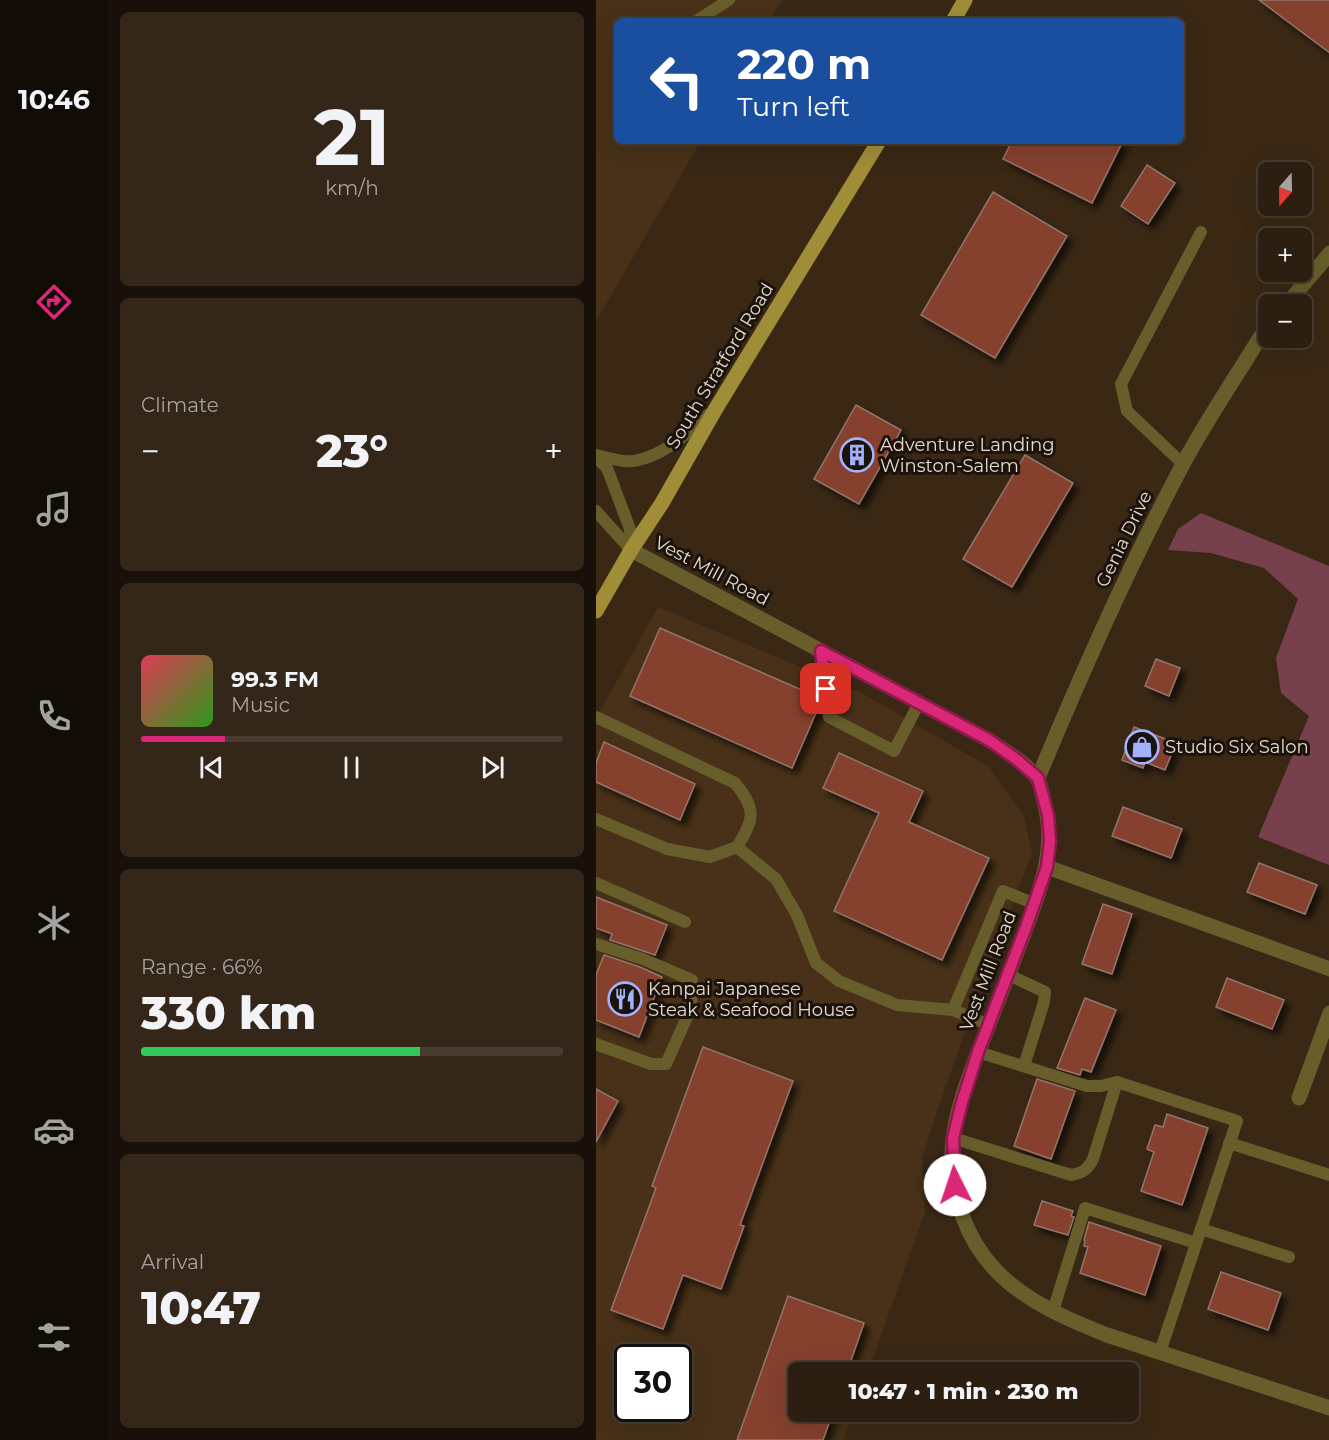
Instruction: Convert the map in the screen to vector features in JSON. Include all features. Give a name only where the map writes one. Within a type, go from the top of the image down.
[{"type":"main road","points":[[955,18],[965,0]]},
{"type":"main road","name":"South Stratford Road","points":[[596,611],[631,550],[662,503],[714,410],[878,144]]},
{"type":"street","points":[[1295,294],[1330,253]]},
{"type":"street","name":"Genia Drive","points":[[1038,778],[1140,546],[1183,464],[1258,341]]},
{"type":"street","name":"Vest Mill Road","points":[[631,550],[989,740],[1038,778],[1048,815],[1047,867],[1009,975],[978,1052],[953,1138],[953,1169],[957,1200],[966,1226],[978,1247],[1007,1281],[1053,1311],[1107,1335],[1330,1408]]},
{"type":"street","points":[[1047,867],[1330,969]]},
{"type":"street","points":[[1298,1098],[1330,1013]]},
{"type":"lane","points":[[701,18],[729,0]]},
{"type":"lane","points":[[1183,464],[1127,411],[1121,384],[1201,232]]},
{"type":"lane","points":[[596,456],[626,462],[648,457],[679,442],[714,410]]},
{"type":"lane","points":[[596,456],[607,468],[630,529],[631,550]]},
{"type":"lane","points":[[596,511],[631,550]]},
{"type":"lane","points":[[821,651],[829,717],[894,751],[919,704]]},
{"type":"lane","points":[[596,717],[735,783],[748,800],[751,825],[737,847],[710,857],[667,849],[596,819]]},
{"type":"lane","points":[[737,847],[776,879],[797,915],[816,963],[839,981],[897,1005],[953,1010],[989,1025]]},
{"type":"lane","points":[[596,883],[685,922]]},
{"type":"lane","points":[[953,1010],[1002,891],[1035,904]]},
{"type":"lane","points":[[596,944],[643,959],[692,980],[691,1008],[666,1064],[651,1064],[596,1044]]},
{"type":"lane","points":[[1009,975],[1045,992],[1024,1066]]},
{"type":"lane","points":[[978,1052],[1087,1086],[1102,1086],[1117,1082],[1236,1121],[1160,1352]]},
{"type":"lane","points":[[953,1138],[1071,1175],[1080,1174],[1089,1168],[1093,1159],[1117,1082]]},
{"type":"lane","points":[[1229,1143],[1330,1175]]},
{"type":"lane","points":[[1053,1311],[1085,1208],[1196,1243]]},
{"type":"lane","points":[[1201,1229],[1289,1257]]},
{"type":"shaded area","points":[[596,0],[782,0],[771,18],[614,18],[614,144],[699,144],[596,321]]},
{"type":"shaded area","points":[[1201,513],[1329,566],[1329,865],[1258,837],[1309,716],[1281,693],[1276,658],[1298,599],[1264,568],[1211,553],[1168,550],[1178,529]]},
{"type":"shaded area","points":[[658,607],[860,692],[989,767],[1024,816],[1032,853],[985,976],[922,1158],[925,1212],[872,1362],[788,1362],[788,1422],[850,1422],[843,1440],[596,1440],[596,719]]},
{"type":"building","points":[[1259,0],[1330,0],[1330,53]]},
{"type":"building","points":[[1010,144],[1122,144],[1092,203],[1003,159]]},
{"type":"building","points":[[1147,165],[1175,183],[1148,224],[1121,206]]},
{"type":"building","points":[[993,192],[1067,236],[995,358],[921,315]]},
{"type":"building","name":"Adventure Landing Winston-Salem","points":[[856,405],[901,430],[859,504],[814,479]]},
{"type":"building","points":[[1025,455],[1073,483],[1012,587],[963,559]]},
{"type":"building","points":[[660,628],[818,697],[819,706],[792,768],[630,696]]},
{"type":"building","points":[[1156,659],[1180,668],[1169,696],[1145,686]]},
{"type":"building","points":[[1134,727],[1176,743],[1165,770],[1145,762],[1143,768],[1122,760]]},
{"type":"building","points":[[604,742],[695,784],[680,820],[596,782],[596,763]]},
{"type":"building","points":[[839,753],[923,791],[909,822],[989,858],[942,960],[834,911],[879,813],[823,788]]},
{"type":"building","points":[[1123,807],[1182,829],[1171,858],[1112,836]]},
{"type":"building","points":[[1259,863],[1317,885],[1305,914],[1247,892]]},
{"type":"building","points":[[596,897],[667,925],[655,955],[610,940],[612,934],[596,928]]},
{"type":"building","points":[[1103,904],[1132,914],[1112,974],[1082,964]]},
{"type":"building","name":"Kanpai Japanese Steak & Seafood House","points":[[604,955],[662,977],[639,1037],[596,1020],[596,975]]},
{"type":"building","points":[[1227,978],[1284,1000],[1272,1029],[1216,1007]]},
{"type":"building","points":[[1085,998],[1116,1010],[1091,1072],[1082,1069],[1080,1075],[1057,1068]]},
{"type":"building","points":[[703,1047],[793,1081],[740,1225],[744,1226],[721,1289],[683,1275],[663,1329],[611,1310],[656,1188],[652,1186]]},
{"type":"building","points":[[1037,1079],[1075,1091],[1051,1159],[1014,1146]]},
{"type":"building","points":[[596,1089],[618,1101],[596,1142]]},
{"type":"building","points":[[1167,1114],[1208,1128],[1182,1205],[1141,1191],[1154,1152],[1147,1149],[1155,1125],[1163,1127]]},
{"type":"building","points":[[1042,1201],[1073,1211],[1071,1216],[1074,1217],[1068,1235],[1034,1225]]},
{"type":"building","points":[[1089,1222],[1161,1246],[1145,1295],[1080,1273],[1088,1247],[1084,1246],[1084,1240]]},
{"type":"building","points":[[1221,1272],[1281,1293],[1268,1330],[1208,1309]]},
{"type":"building","points":[[788,1296],[864,1323],[850,1362],[788,1362],[788,1422],[829,1422],[823,1440],[737,1440]]},
{"type":"place","name":"Adventure Landing Winston-Salem","points":[[857,455]]},
{"type":"place","name":"Studio Six Salon","points":[[1142,747]]},
{"type":"place","name":"Kanpai Japanese Steak & Seafood House","points":[[625,999]]},
{"type":"route","points":[[826,689],[821,651],[989,740],[1016,759],[1038,778],[1048,815],[1050,841],[1047,867],[1009,975],[978,1052],[962,1102],[953,1138],[955,1185]]}]
